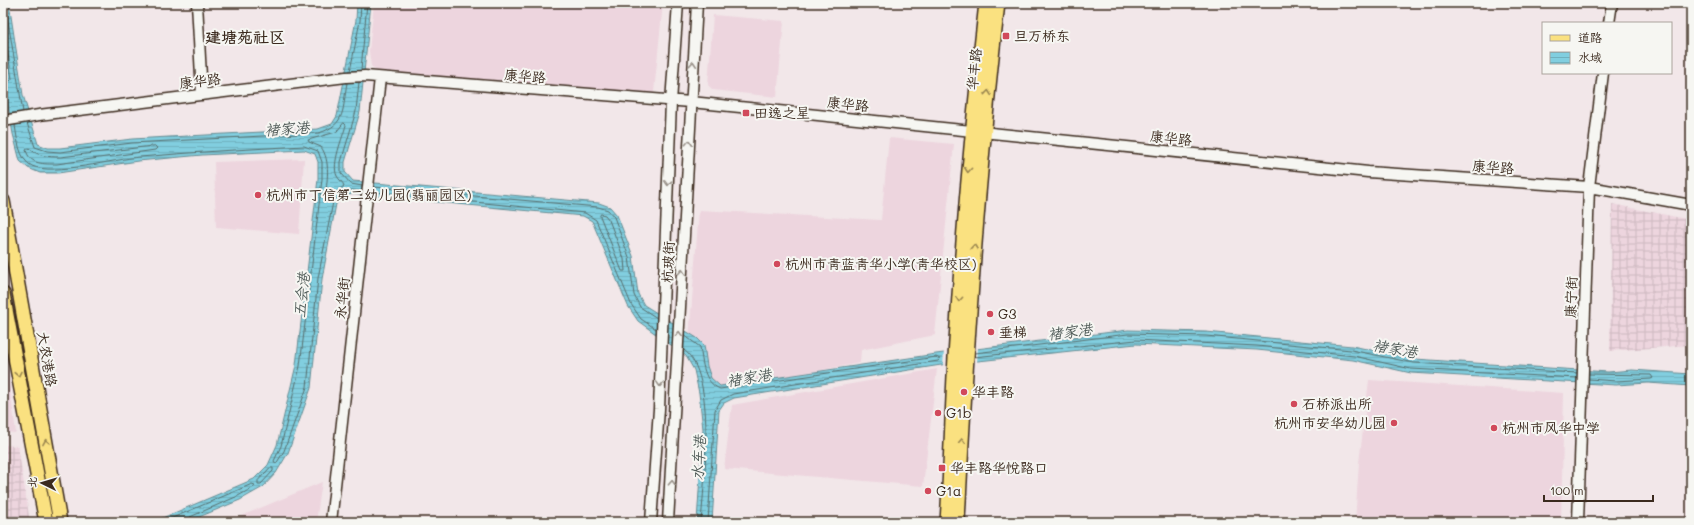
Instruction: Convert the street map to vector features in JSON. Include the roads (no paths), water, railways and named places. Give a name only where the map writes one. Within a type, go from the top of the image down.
[{"type":"main road","name":"华丰路","points":[[958,522],[961,341],[986,3]]},
{"type":"main road","name":"华丰路","points":[[977,132],[998,3]]},
{"type":"main road","name":"大农港路","points":[[3,201],[60,522]]},
{"type":"main road","points":[[3,294],[46,522]]},
{"type":"main road","name":"华丰路","points":[[947,522],[960,369]]},
{"type":"street","points":[[197,3],[202,96]]},
{"type":"street","name":"杭玻街","points":[[651,522],[659,409],[671,102],[678,3]]},
{"type":"street","name":"杭玻街","points":[[668,522],[697,3]]},
{"type":"street","points":[[1609,22],[1612,3]]},
{"type":"street","name":"康宁街","points":[[1578,522],[1590,187],[1603,74]]},
{"type":"street","name":"康华路","points":[[7,121],[39,115],[346,77],[365,76],[671,102],[691,102],[1368,172],[1590,187],[1691,205]]},
{"type":"street","name":"永华街","points":[[331,522],[380,78]]},
{"type":"water","points":[[3,3],[9,3],[23,95],[38,144],[48,148],[60,148],[132,139],[318,129],[332,124],[337,116],[356,20],[357,3],[371,3],[360,112],[345,162],[345,172],[353,181],[599,203],[610,207],[617,215],[633,256],[638,294],[644,305],[697,338],[704,345],[707,366],[711,378],[720,386],[936,354],[1128,330],[1206,332],[1352,346],[1415,359],[1608,372],[1632,370],[1691,374],[1691,386],[1648,383],[1616,385],[1411,373],[1353,360],[1257,350],[1136,344],[941,365],[734,398],[724,403],[719,410],[712,522],[697,522],[703,429],[699,393],[694,370],[686,356],[638,321],[628,306],[592,221],[583,216],[352,194],[343,197],[336,204],[322,279],[311,388],[288,453],[276,473],[263,487],[240,500],[187,522],[153,522],[254,479],[268,465],[277,445],[296,365],[318,179],[318,162],[315,154],[304,150],[202,155],[138,161],[58,173],[40,173],[28,168],[20,161],[13,134],[3,78]]},
{"type":"place","name":"旦万桥东","points":[[1006,36]]},
{"type":"place","name":"田逸之星","points":[[746,113]]},
{"type":"place","name":"杭州市丁信第二幼儿园(翡丽园区)","points":[[258,195]]},
{"type":"place","name":"杭州市青蓝青华小学(青华校区)","points":[[777,264]]},
{"type":"place","name":"G3","points":[[990,314]]},
{"type":"place","name":"垂梯","points":[[991,332]]},
{"type":"place","name":"华丰路","points":[[964,392]]},
{"type":"place","name":"石桥派出所","points":[[1294,404]]},
{"type":"place","name":"G1b","points":[[938,413]]},
{"type":"place","name":"杭州市安华幼儿园","points":[[1394,423]]},
{"type":"place","name":"杭州市风华中学","points":[[1494,428]]},
{"type":"place","name":"华丰路华悦路口","points":[[942,468]]},
{"type":"place","name":"G1a","points":[[928,491]]},
{"type":"district","name":"建塘苑社区","points":[[245,37]]},
{"type":"water label","name":"褚家港","points":[[287,129]]},
{"type":"water label","name":"五会港","points":[[302,295]]},
{"type":"water label","name":"褚家港","points":[[1070,332]]},
{"type":"water label","name":"褚家港","points":[[1395,349]]},
{"type":"water label","name":"褚家港","points":[[749,378]]},
{"type":"water label","name":"水车港","points":[[699,458]]}]
